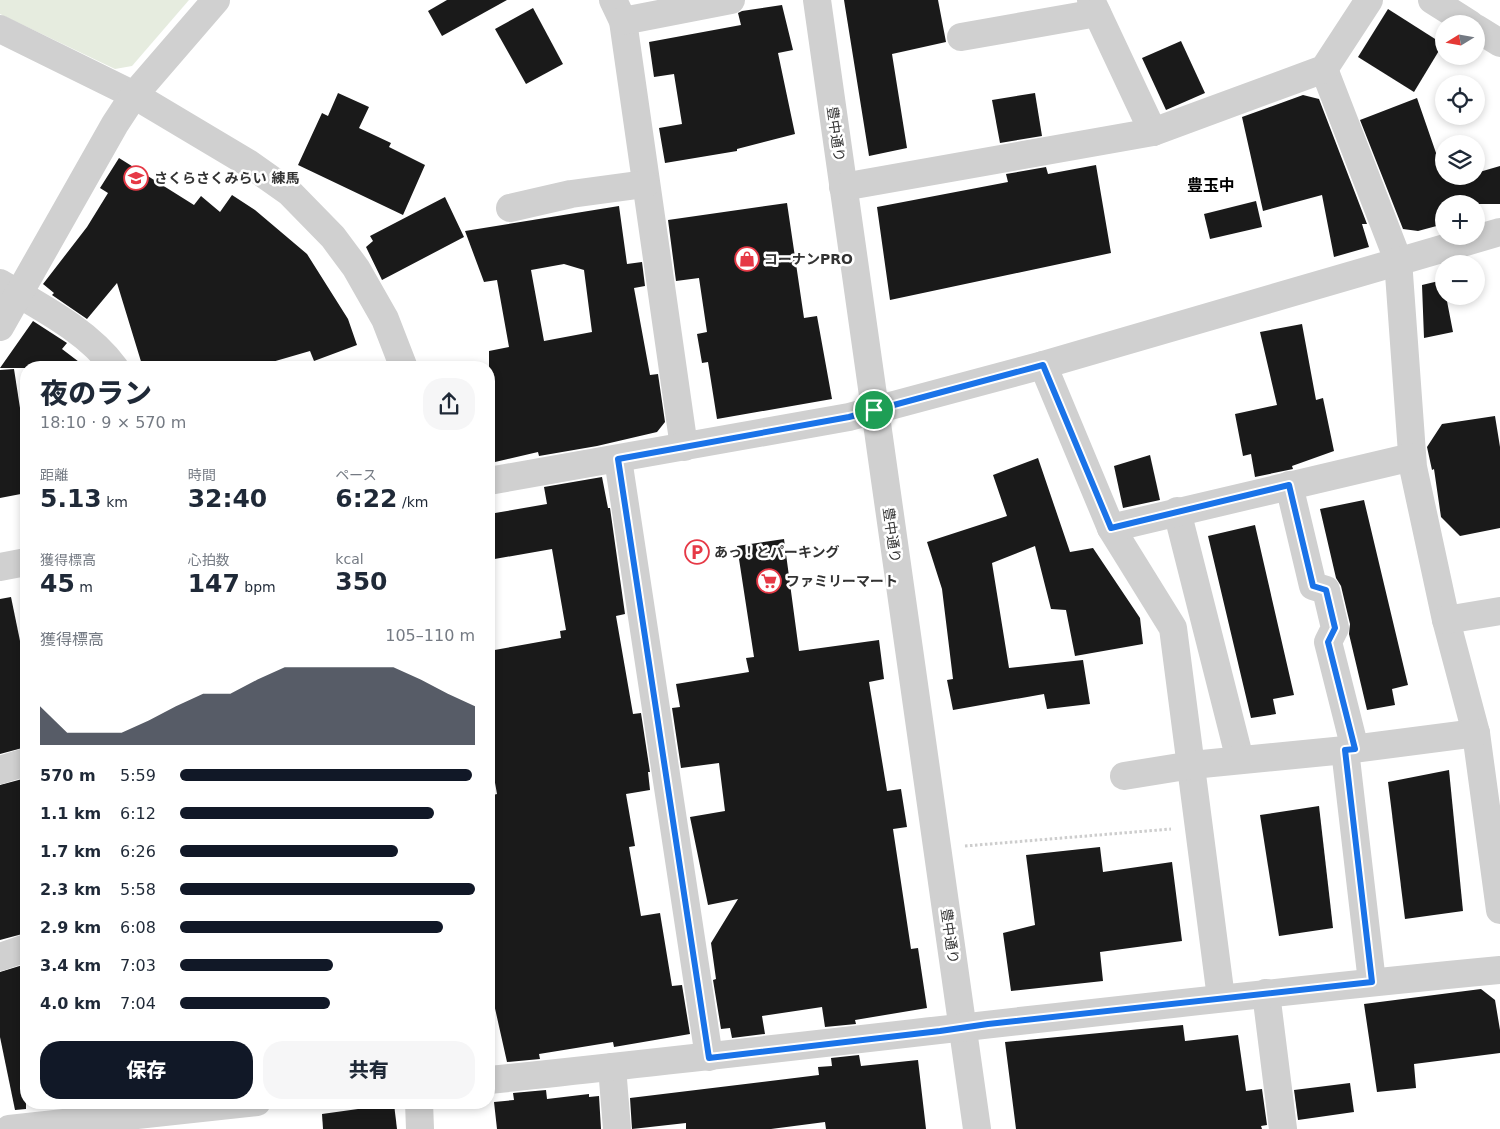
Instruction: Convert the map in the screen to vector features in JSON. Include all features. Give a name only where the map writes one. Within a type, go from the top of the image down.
[{"type":"street","points":[[0,327],[9,288],[134,95],[216,0]]},
{"type":"street","points":[[684,447],[646,184],[618,10],[731,0]]},
{"type":"street","name":"豊中通り","points":[[817,0],[962,1028],[978,1129]]},
{"type":"street","points":[[843,187],[1153,132],[1324,69],[1369,0]]},
{"type":"street","points":[[1432,0],[1456,15]]},
{"type":"street","points":[[961,37],[1094,6],[1153,132]]},
{"type":"street","points":[[0,29],[134,95],[269,177],[312,214],[345,252],[367,284],[385,319],[401,361]]},
{"type":"street","points":[[1485,34],[1500,43]]},
{"type":"street","points":[[1324,69],[1398,260],[1412,457],[1446,620],[1476,733],[1500,910]]},
{"type":"street","points":[[510,208],[571,194],[646,184]]},
{"type":"street","points":[[495,480],[849,417],[1043,365],[1398,260],[1500,232]]},
{"type":"street","points":[[9,288],[98,347],[109,361]]},
{"type":"street","points":[[1043,365],[1111,528],[1173,628],[1221,998]]},
{"type":"street","points":[[1111,528],[1412,457]]},
{"type":"street","points":[[618,459],[709,1058]]},
{"type":"street","points":[[1289,485],[1313,586],[1326,590],[1335,628],[1328,642],[1350,749],[1372,982]]},
{"type":"street","points":[[1177,511],[1240,760]]},
{"type":"street","points":[[0,567],[20,563]]},
{"type":"street","points":[[1446,620],[1500,611]]},
{"type":"street","points":[[1124,776],[1192,765],[1350,749],[1476,733]]},
{"type":"street","points":[[0,770],[20,764]]},
{"type":"street","points":[[0,957],[20,950]]},
{"type":"street","points":[[495,1079],[709,1058],[1266,993],[1500,970]]},
{"type":"street","points":[[1266,993],[1282,1129]]},
{"type":"street","points":[[612,1067],[617,1129]]},
{"type":"street","points":[[9,1129],[224,1118],[243,1109]]},
{"type":"street","points":[[419,1109],[420,1129]]},
{"type":"path","points":[[937,848],[1200,827]]},
{"type":"shaded area","points":[[0,0],[189,0],[132,66],[115,69],[0,14]]},
{"type":"building","points":[[447,0],[507,0],[442,36],[428,11]]},
{"type":"building","points":[[844,0],[938,0],[946,42],[892,54],[907,148],[869,156]]},
{"type":"building","points":[[782,5],[793,50],[778,53],[795,134],[737,149],[737,151],[665,163],[659,128],[682,124],[674,74],[654,77],[649,42],[741,25],[738,13],[742,11]]},
{"type":"building","points":[[533,8],[563,64],[526,84],[495,29]]},
{"type":"building","points":[[1388,9],[1435,39],[1435,57],[1414,92],[1358,57]]},
{"type":"building","points":[[1181,41],[1205,93],[1166,110],[1142,58]]},
{"type":"building","points":[[338,93],[369,107],[359,128],[391,143],[389,147],[425,165],[403,215],[298,165],[322,113],[328,116]]},
{"type":"building","points":[[1035,93],[1042,136],[1000,143],[992,100]]},
{"type":"building","points":[[1303,95],[1319,99],[1367,224],[1362,224],[1369,247],[1334,257],[1322,195],[1263,211],[1242,117]]},
{"type":"building","points":[[1417,98],[1435,150],[1435,185],[1485,185],[1485,170],[1500,166],[1500,204],[1485,204],[1485,195],[1435,195],[1435,226],[1418,231],[1403,229],[1360,120]]},
{"type":"building","points":[[119,158],[194,205],[201,196],[220,212],[232,195],[255,210],[307,254],[348,319],[357,345],[314,361],[310,351],[275,361],[141,361],[117,283],[87,319],[52,295],[54,293],[43,284],[87,227],[108,193],[100,188]]},
{"type":"building","points":[[1096,165],[1111,253],[890,300],[877,207],[1008,182],[1006,174],[1046,167],[1048,174]]},
{"type":"building","points":[[445,197],[464,237],[382,280],[366,247],[373,241],[370,236]]},
{"type":"building","points":[[1256,201],[1262,227],[1210,239],[1204,214]]},
{"type":"building","points":[[787,203],[804,318],[817,316],[832,399],[717,419],[708,362],[702,363],[697,334],[707,332],[699,278],[676,281],[668,220]]},
{"type":"building","points":[[619,206],[627,264],[642,262],[645,286],[634,288],[650,375],[658,374],[665,422],[657,432],[597,446],[539,456],[538,452],[495,462],[495,361],[489,361],[489,351],[509,347],[497,280],[484,282],[465,231]],"holes":[[[564,264],[584,270],[592,332],[544,341],[531,270]]]},
{"type":"building","points":[[1435,282],[1435,305],[1448,305],[1453,332],[1424,338],[1422,285]]},
{"type":"building","points":[[33,321],[67,343],[62,349],[78,361],[20,361],[20,368],[0,368]]},
{"type":"building","points":[[1302,324],[1316,400],[1323,398],[1334,451],[1292,466],[1293,469],[1255,477],[1251,454],[1243,456],[1235,414],[1277,405],[1260,332]]},
{"type":"building","points":[[14,369],[20,408],[20,494],[0,498],[0,370]]},
{"type":"building","points":[[1495,416],[1500,447],[1500,528],[1460,536],[1441,517],[1434,469],[1432,470],[1427,447],[1442,424]]},
{"type":"building","points":[[1150,455],[1160,500],[1123,508],[1114,466]]},
{"type":"building","points":[[1038,458],[1070,552],[1093,548],[1140,618],[1143,644],[1075,656],[1066,610],[1051,609],[1035,546],[992,563],[1009,668],[1083,660],[1090,704],[1047,709],[1044,694],[953,710],[947,680],[953,679],[942,589],[927,542],[1007,516],[993,475]]},
{"type":"building","points":[[602,477],[608,508],[610,508],[625,614],[616,616],[633,714],[641,713],[650,772],[648,772],[650,790],[626,794],[635,846],[629,847],[641,916],[660,913],[672,986],[682,985],[690,1034],[614,1047],[613,1042],[539,1054],[540,1059],[507,1062],[495,1008],[495,794],[497,794],[495,783],[495,650],[561,638],[560,631],[566,630],[552,549],[495,559],[495,513],[547,504],[544,487]]},
{"type":"building","points":[[1364,500],[1408,685],[1392,689],[1395,705],[1367,710],[1349,634],[1350,624],[1341,586],[1336,578],[1320,509]]},
{"type":"building","points":[[1255,525],[1294,695],[1273,699],[1276,714],[1251,718],[1208,536]]},
{"type":"building","points":[[784,539],[799,651],[879,640],[884,679],[869,682],[887,791],[901,789],[907,827],[893,829],[911,949],[918,948],[927,1008],[855,1020],[856,1024],[825,1027],[822,1007],[762,1016],[765,1034],[732,1038],[730,1028],[721,1029],[713,980],[716,979],[711,943],[738,899],[708,905],[690,817],[725,811],[719,763],[681,768],[672,708],[680,707],[676,684],[749,672],[746,658],[754,657],[737,546]]},
{"type":"building","points":[[11,597],[20,641],[20,749],[0,754],[0,599]]},
{"type":"building","points":[[1449,770],[1463,911],[1405,919],[1388,782]]},
{"type":"building","points":[[20,780],[20,935],[0,940],[0,785]]},
{"type":"building","points":[[1319,806],[1333,928],[1279,936],[1260,815]]},
{"type":"building","points":[[1100,847],[1103,872],[1172,862],[1182,941],[1100,952],[1103,981],[1011,991],[1003,933],[1035,925],[1026,855]]},
{"type":"building","points":[[20,966],[20,1109],[26,1109],[15,1110],[0,1037],[0,972]]},
{"type":"building","points":[[1481,989],[1495,1000],[1500,1030],[1500,1053],[1414,1064],[1416,1088],[1377,1092],[1364,1004]]},
{"type":"building","points":[[1183,1025],[1185,1041],[1238,1035],[1246,1091],[1262,1089],[1267,1125],[1261,1126],[1262,1129],[1016,1129],[1005,1042]]},
{"type":"building","points":[[859,1055],[861,1066],[918,1060],[926,1129],[826,1129],[825,1122],[771,1129],[686,1129],[686,1123],[632,1129],[630,1098],[819,1075],[818,1067],[832,1066],[831,1058]]},
{"type":"building","points":[[1350,1083],[1354,1112],[1298,1120],[1294,1090]]},
{"type":"building","points":[[546,1090],[547,1099],[589,1094],[589,1097],[599,1096],[601,1129],[497,1129],[495,1102],[514,1100],[513,1093]]},
{"type":"building","points":[[358,1109],[395,1109],[397,1129],[323,1129],[322,1114]]},
{"type":"place","name":"さくらさくみらい 練馬","points":[[136,178]]},
{"type":"place","name":"コーナンPRO","points":[[747,259]]},
{"type":"place","name":"あっ！とパーキング","points":[[697,552]]},
{"type":"place","name":"ファミリーマート","points":[[769,581]]},
{"type":"district","name":"豊玉中","points":[[1211,185]]},
{"type":"route","points":[[1043,365],[1111,528],[1289,485],[1313,586],[1326,590],[1335,628],[1328,642],[1355,749],[1345,750],[1372,982],[988,1024],[709,1058],[618,459],[849,417],[874,410],[1043,365]]}]
